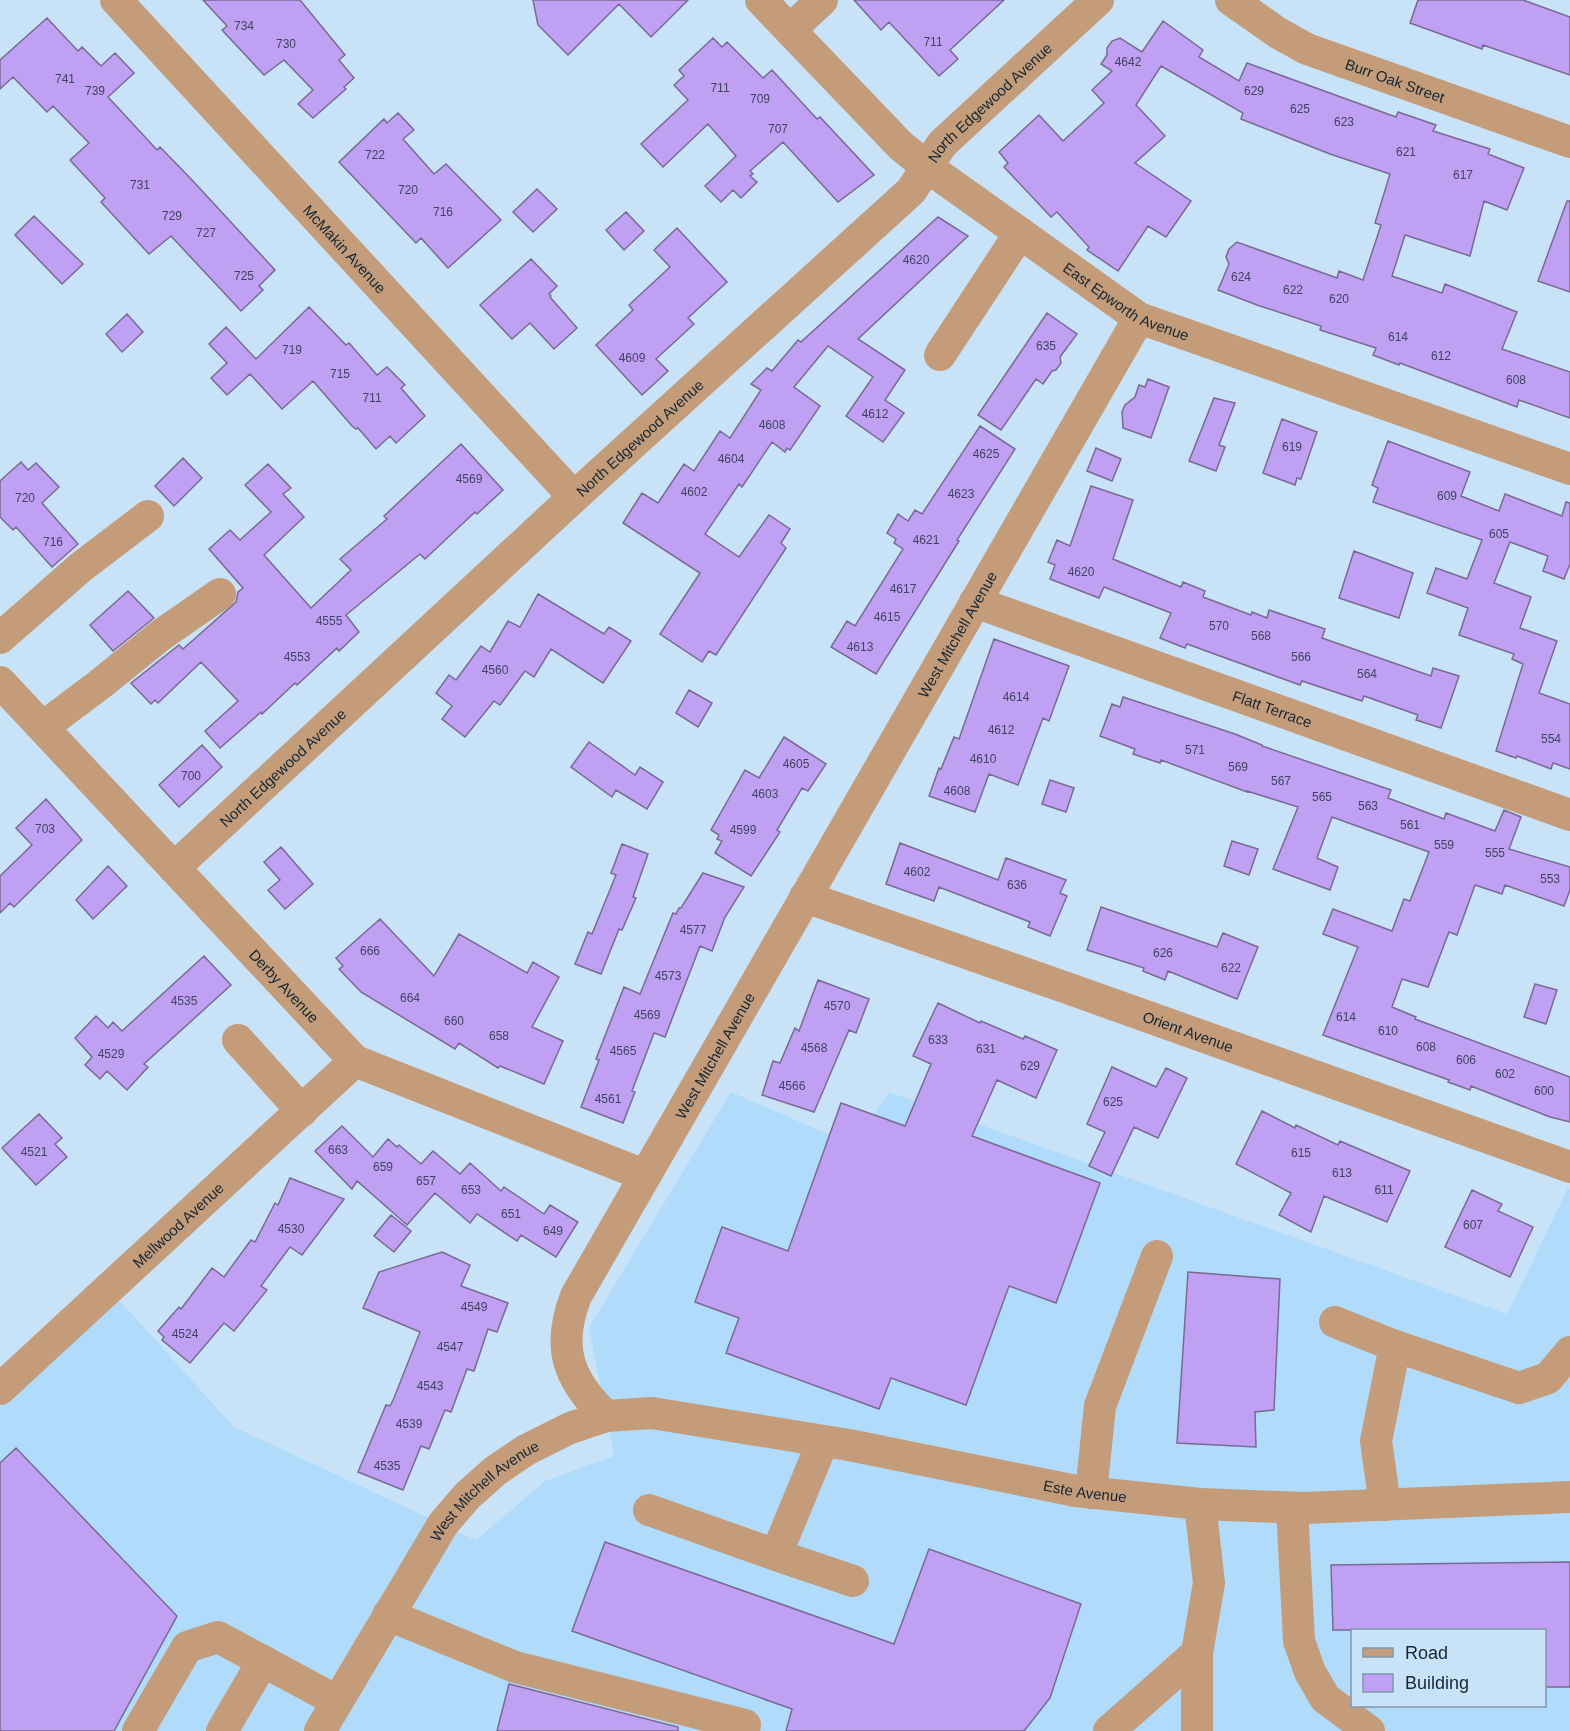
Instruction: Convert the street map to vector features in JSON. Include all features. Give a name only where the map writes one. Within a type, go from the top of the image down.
[{"type":"street","name":"McMakin Avenue","points":[[116,0],[574,497]]},
{"type":"street","name":"East Epworth Avenue","points":[[761,0],[902,146],[926,166],[1139,318],[1570,468]]},
{"type":"street","points":[[790,30],[822,0]]},
{"type":"street","name":"Burr Oak Street","points":[[1230,0],[1278,33],[1307,49],[1570,142]]},
{"type":"street","name":"North Edgewood Avenue","points":[[174,868],[574,497],[911,192],[942,144],[1087,3]]},
{"type":"street","points":[[940,355],[1020,233]]},
{"type":"street","name":"West Mitchell Avenue","points":[[320,1731],[443,1524],[467,1496],[526,1450],[570,1428],[606,1416],[586,1398],[573,1374],[566,1335],[571,1308],[576,1296],[1139,318]]},
{"type":"street","points":[[0,638],[81,567],[148,516]]},
{"type":"street","points":[[43,727],[161,635],[220,594]]},
{"type":"street","name":"Flatt Terrace","points":[[975,602],[1570,815]]},
{"type":"street","name":"Derby Avenue","points":[[0,682],[355,1061],[644,1175]]},
{"type":"street","name":"Orient Avenue","points":[[805,897],[1570,1167]]},
{"type":"street","points":[[238,1040],[302,1111]]},
{"type":"street","name":"Mellwood Avenue","points":[[0,1389],[355,1061]]},
{"type":"street","points":[[1091,1492],[1100,1406],[1157,1256]]},
{"type":"street","points":[[1335,1322],[1395,1346],[1520,1388],[1548,1378],[1570,1352]]},
{"type":"street","points":[[1385,1505],[1376,1442],[1395,1346]]},
{"type":"street","name":"Este Avenue","points":[[606,1416],[652,1413],[823,1441],[1091,1492],[1200,1504],[1292,1508],[1570,1497]]},
{"type":"street","points":[[776,1555],[823,1441]]},
{"type":"street","points":[[1197,1731],[1197,1653],[1209,1584],[1200,1504]]},
{"type":"street","points":[[1292,1508],[1299,1641],[1310,1672],[1325,1698],[1369,1731]]},
{"type":"street","points":[[649,1510],[853,1581]]},
{"type":"street","points":[[388,1615],[515,1667],[745,1725]]},
{"type":"street","points":[[138,1731],[187,1647],[218,1637],[337,1701]]},
{"type":"street","points":[[1109,1731],[1197,1653]]},
{"type":"street","points":[[222,1731],[263,1661]]},
{"type":"shaded area","points":[[731,1092],[853,1145],[889,1092],[1507,1314],[1568,1188],[1570,1189],[1570,1731],[0,1731],[0,1389],[56,1338],[120,1301],[234,1427],[476,1540],[545,1481],[614,1456],[589,1328]]},
{"type":"building","points":[[203,0],[300,0],[345,55],[339,60],[354,78],[344,87],[346,89],[313,118],[298,104],[313,90],[284,60],[264,75],[222,30],[227,26]]},
{"type":"building","points":[[533,0],[688,0],[651,37],[619,4],[568,55],[538,25]]},
{"type":"building","points":[[854,0],[1004,0],[950,50],[958,59],[939,76],[889,22],[881,30]]},
{"type":"building","points":[[1418,0],[1523,0],[1570,17],[1570,75],[1483,45],[1482,49],[1410,23]]},
{"type":"building","points":[[47,18],[78,51],[82,47],[101,66],[115,53],[134,73],[108,97],[157,150],[160,147],[192,180],[275,270],[259,286],[263,290],[241,311],[171,236],[149,254],[101,202],[105,198],[70,160],[89,143],[53,106],[47,112],[13,77],[0,89],[0,60]]},
{"type":"building","points":[[1163,21],[1203,50],[1199,57],[1239,81],[1247,63],[1396,117],[1398,112],[1436,125],[1433,131],[1490,149],[1488,154],[1524,168],[1507,210],[1484,201],[1470,256],[1405,235],[1392,276],[1442,293],[1445,284],[1517,312],[1502,349],[1570,372],[1570,418],[1519,400],[1517,407],[1400,363],[1399,365],[1373,355],[1376,348],[1320,330],[1321,326],[1218,290],[1229,264],[1226,257],[1229,249],[1237,242],[1337,278],[1339,271],[1363,280],[1381,225],[1375,223],[1390,174],[1330,154],[1241,119],[1243,113],[1161,66],[1136,105],[1165,136],[1135,163],[1191,201],[1166,237],[1148,226],[1118,271],[1087,250],[1089,247],[1057,212],[1051,217],[1004,167],[1008,163],[999,152],[1039,115],[1063,141],[1104,103],[1092,90],[1112,71],[1101,64],[1112,41],[1120,38],[1142,52]]},
{"type":"building","points":[[713,38],[722,47],[727,42],[763,78],[772,70],[817,119],[820,117],[874,175],[838,202],[783,142],[750,171],[753,174],[750,176],[757,182],[741,198],[733,190],[721,202],[705,186],[736,156],[708,124],[663,167],[641,144],[688,100],[674,85],[684,76],[679,70]]},
{"type":"building","points":[[398,113],[414,130],[403,139],[434,174],[446,164],[501,220],[448,268],[421,238],[416,243],[339,162],[384,119],[387,123]]},
{"type":"building","points":[[537,189],[557,209],[533,232],[513,212]]},
{"type":"building","points":[[1567,201],[1570,201],[1570,292],[1538,281]]},
{"type":"building","points":[[626,212],[644,231],[624,250],[606,230]]},
{"type":"building","points":[[34,216],[83,264],[62,284],[15,235]]},
{"type":"building","points":[[938,217],[968,236],[858,339],[905,370],[885,400],[904,413],[883,442],[846,416],[873,377],[828,346],[794,387],[820,406],[790,450],[787,448],[785,452],[772,442],[742,487],[739,484],[705,534],[739,557],[769,515],[790,529],[781,543],[786,548],[716,655],[709,651],[702,662],[660,634],[700,573],[623,523],[642,493],[658,503],[684,464],[694,471],[720,431],[730,438],[761,390],[751,384],[767,368],[772,371],[798,340],[801,342]]},
{"type":"building","points":[[677,228],[727,282],[688,318],[694,324],[656,359],[668,371],[642,395],[596,345],[633,310],[629,305],[670,267],[654,250]]},
{"type":"building","points":[[531,259],[557,286],[549,294],[550,297],[577,328],[554,349],[530,323],[512,339],[480,305]]},
{"type":"building","points":[[309,307],[346,345],[349,343],[377,375],[387,367],[405,385],[401,388],[425,416],[396,443],[390,436],[376,449],[358,428],[352,426],[313,381],[282,409],[250,374],[227,395],[211,378],[227,363],[209,344],[226,327],[256,359]]},
{"type":"building","points":[[1047,313],[1077,334],[1060,357],[1061,363],[1056,370],[1052,371],[1043,384],[1036,379],[1001,430],[978,415]]},
{"type":"building","points":[[127,314],[143,332],[122,352],[106,334]]},
{"type":"building","points":[[1148,379],[1169,387],[1151,438],[1123,428],[1122,412],[1125,405],[1135,397],[1139,385],[1145,387]]},
{"type":"building","points":[[1214,398],[1235,403],[1219,445],[1225,447],[1216,471],[1189,461]]},
{"type":"building","points":[[1282,419],[1317,432],[1301,479],[1297,478],[1295,485],[1263,473]]},
{"type":"building","points":[[980,426],[1015,449],[876,674],[831,647],[847,621],[855,626],[903,549],[894,543],[896,539],[887,533],[898,514],[908,521],[915,510],[922,514]]},
{"type":"building","points":[[1388,441],[1470,472],[1461,496],[1499,511],[1505,494],[1562,516],[1566,502],[1570,503],[1570,564],[1564,579],[1543,571],[1548,556],[1510,542],[1494,583],[1531,597],[1520,628],[1557,641],[1539,693],[1570,704],[1570,769],[1553,763],[1551,769],[1496,751],[1523,664],[1512,659],[1514,654],[1459,635],[1468,608],[1427,593],[1436,568],[1467,579],[1482,540],[1373,502],[1378,488],[1372,485]]},
{"type":"building","points":[[461,444],[503,490],[477,514],[475,512],[425,559],[420,554],[346,615],[359,632],[339,651],[337,648],[297,685],[295,683],[262,714],[261,712],[220,748],[205,731],[238,701],[201,662],[158,703],[155,700],[151,704],[131,683],[179,645],[183,649],[236,602],[238,592],[243,588],[209,549],[230,530],[240,540],[271,512],[245,485],[268,464],[291,488],[283,494],[304,517],[264,555],[311,608],[351,570],[340,559],[387,519],[384,516]]},
{"type":"building","points":[[1096,448],[1121,459],[1112,481],[1087,471]]},
{"type":"building","points":[[183,458],[202,478],[174,506],[155,486]]},
{"type":"building","points":[[21,462],[28,470],[36,463],[59,487],[42,503],[78,544],[52,567],[16,527],[13,530],[0,517],[0,481]]},
{"type":"building","points":[[1091,486],[1133,500],[1113,559],[1181,587],[1183,582],[1205,591],[1203,597],[1251,615],[1252,612],[1267,618],[1269,610],[1325,629],[1322,638],[1431,676],[1433,668],[1459,676],[1441,728],[1416,720],[1418,715],[1364,696],[1362,701],[1302,681],[1300,685],[1187,644],[1185,648],[1160,638],[1171,613],[1104,587],[1099,598],[1050,579],[1055,565],[1048,562],[1057,540],[1070,546]]},
{"type":"building","points":[[1354,551],[1413,573],[1399,618],[1339,598]]},
{"type":"building","points":[[128,591],[154,618],[113,651],[90,625]]},
{"type":"building","points":[[538,594],[604,634],[609,627],[631,641],[603,683],[551,649],[534,677],[525,671],[500,705],[494,701],[465,737],[442,719],[452,706],[436,693],[449,675],[456,680],[481,646],[490,652],[508,621],[520,627]]},
{"type":"building","points":[[994,639],[1069,666],[1049,721],[1043,718],[1018,785],[989,774],[975,812],[929,796],[954,737],[959,739]]},
{"type":"building","points":[[689,690],[712,703],[698,727],[676,713]]},
{"type":"building","points":[[1123,697],[1391,790],[1388,798],[1444,819],[1446,813],[1495,831],[1504,810],[1521,817],[1509,849],[1570,867],[1570,890],[1564,906],[1505,885],[1502,894],[1475,885],[1457,935],[1449,932],[1428,987],[1402,979],[1392,1007],[1416,1017],[1415,1019],[1570,1077],[1570,1122],[1550,1117],[1471,1086],[1470,1090],[1448,1082],[1449,1080],[1323,1035],[1358,947],[1323,934],[1333,909],[1392,931],[1404,899],[1410,901],[1429,852],[1332,817],[1317,858],[1338,867],[1330,890],[1273,869],[1298,807],[1247,792],[1161,760],[1160,763],[1133,754],[1135,749],[1100,736],[1112,704],[1120,707]]},
{"type":"building","points":[[784,737],[826,764],[808,791],[802,788],[777,830],[780,832],[751,876],[715,853],[722,841],[717,839],[719,835],[711,830],[745,770],[759,778]]},
{"type":"building","points":[[589,742],[635,775],[640,767],[663,782],[647,809],[616,790],[612,797],[571,767]]},
{"type":"building","points":[[202,745],[222,767],[179,807],[159,785]]},
{"type":"building","points":[[1050,780],[1074,788],[1066,812],[1042,804]]},
{"type":"building","points":[[46,799],[82,840],[14,907],[10,903],[0,913],[0,876],[32,845],[16,828]]},
{"type":"building","points":[[1232,841],[1258,849],[1249,875],[1224,866]]},
{"type":"building","points":[[900,843],[998,880],[1006,858],[1066,880],[1060,893],[1067,896],[1050,936],[1028,927],[1030,922],[939,887],[934,901],[886,884]]},
{"type":"building","points":[[622,844],[648,854],[633,897],[636,898],[622,930],[619,929],[601,974],[575,964],[588,932],[592,934],[616,875],[611,873]]},
{"type":"building","points":[[281,847],[313,884],[285,909],[268,890],[280,880],[264,862]]},
{"type":"building","points":[[108,866],[127,886],[93,919],[76,900]]},
{"type":"building","points":[[703,873],[744,887],[725,917],[712,951],[700,946],[665,1037],[654,1033],[632,1091],[635,1092],[623,1123],[581,1107],[599,1060],[596,1059],[624,987],[640,994],[673,913],[676,914],[681,908]]},
{"type":"building","points":[[1101,907],[1217,947],[1223,933],[1258,947],[1237,999],[1168,971],[1165,980],[1143,971],[1144,968],[1087,950]]},
{"type":"building","points":[[380,919],[434,976],[459,934],[527,973],[533,962],[559,977],[532,1027],[563,1041],[544,1084],[500,1066],[498,1068],[459,1043],[455,1049],[361,992],[339,969],[343,966],[336,958]]},
{"type":"building","points":[[204,956],[231,985],[144,1064],[148,1067],[127,1090],[107,1071],[100,1079],[85,1065],[92,1057],[75,1038],[96,1016],[108,1028],[113,1022],[122,1031]]},
{"type":"building","points":[[818,980],[869,999],[856,1033],[849,1030],[814,1112],[762,1095],[773,1061],[780,1063],[795,1028],[799,1031]]},
{"type":"building","points":[[1535,984],[1557,990],[1546,1024],[1524,1017]]},
{"type":"building","points":[[938,1003],[980,1023],[981,1021],[1023,1039],[1025,1036],[1057,1050],[1036,1098],[997,1080],[972,1136],[1100,1183],[1056,1303],[1009,1286],[966,1405],[891,1378],[879,1409],[726,1353],[739,1318],[695,1302],[722,1227],[788,1251],[841,1103],[905,1126],[931,1064],[913,1056]]},
{"type":"building","points":[[1112,1067],[1156,1087],[1166,1068],[1187,1078],[1158,1138],[1134,1127],[1111,1176],[1089,1166],[1105,1132],[1087,1124]]},
{"type":"building","points":[[1262,1111],[1295,1128],[1296,1125],[1338,1145],[1340,1141],[1410,1171],[1387,1222],[1324,1196],[1311,1232],[1279,1215],[1291,1193],[1236,1164]]},
{"type":"building","points":[[39,1114],[62,1138],[55,1144],[67,1157],[36,1185],[2,1148]]},
{"type":"building","points":[[342,1126],[373,1157],[388,1139],[397,1147],[399,1145],[421,1164],[433,1151],[460,1174],[470,1163],[501,1191],[504,1187],[544,1214],[550,1205],[578,1222],[556,1257],[521,1235],[517,1241],[477,1214],[470,1223],[435,1193],[407,1225],[357,1181],[352,1189],[315,1151]]},
{"type":"building","points":[[290,1178],[344,1199],[302,1255],[290,1247],[261,1286],[267,1290],[234,1331],[224,1323],[190,1363],[162,1340],[164,1337],[158,1331],[179,1307],[181,1309],[212,1268],[224,1277],[251,1240],[255,1242],[275,1203],[278,1205]]},
{"type":"building","points":[[1472,1190],[1502,1204],[1498,1211],[1533,1227],[1510,1277],[1445,1247]]},
{"type":"building","points":[[391,1215],[411,1231],[394,1252],[374,1236]]},
{"type":"building","points":[[442,1252],[470,1265],[461,1286],[508,1303],[497,1332],[488,1329],[474,1371],[467,1369],[451,1412],[445,1410],[429,1449],[421,1446],[403,1490],[358,1472],[386,1405],[390,1406],[394,1398],[420,1332],[363,1308],[379,1272]]},
{"type":"building","points":[[1188,1272],[1280,1279],[1274,1410],[1255,1412],[1256,1447],[1177,1443]]},
{"type":"building","points":[[16,1448],[177,1616],[114,1731],[0,1731],[0,1463]]},
{"type":"building","points":[[605,1542],[894,1644],[929,1549],[1081,1604],[1050,1698],[1024,1731],[786,1731],[792,1709],[572,1631]]},
{"type":"building","points":[[1570,1562],[1570,1687],[1546,1687],[1546,1629],[1333,1630],[1331,1565]]},
{"type":"building","points":[[509,1684],[678,1727],[678,1731],[497,1731]]}]
